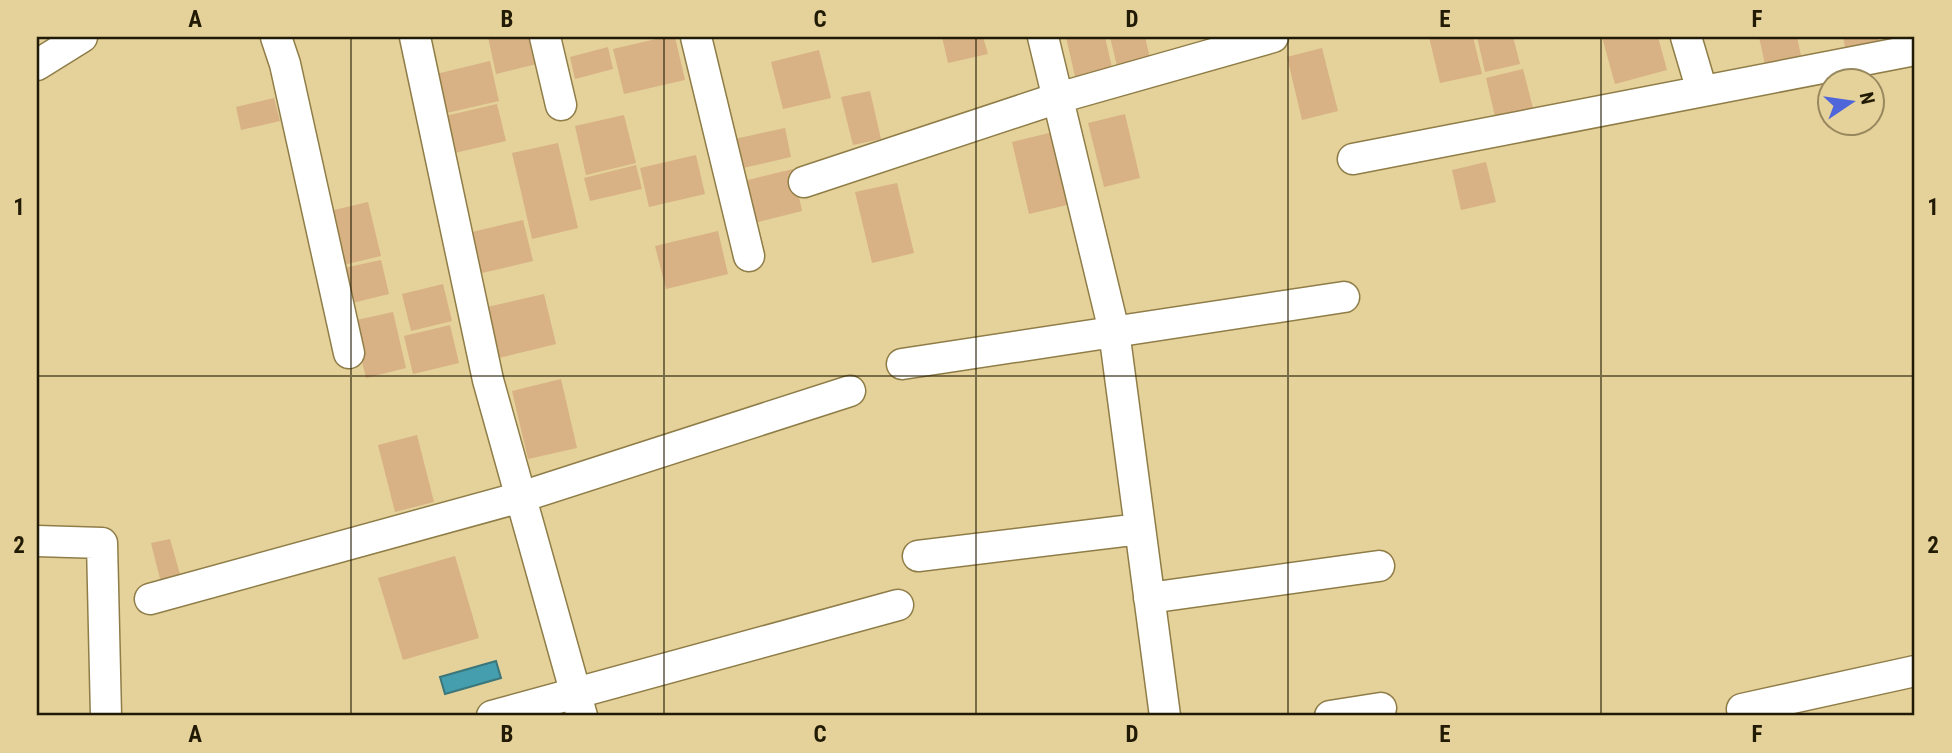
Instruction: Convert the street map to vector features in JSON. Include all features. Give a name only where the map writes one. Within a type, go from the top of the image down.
[{"type":"street","points":[[37,65],[82,37]]},
{"type":"street","points":[[276,37],[285,64],[349,353]]},
{"type":"street","points":[[415,37],[488,380],[579,705]]},
{"type":"street","points":[[545,37],[561,105]]},
{"type":"street","points":[[696,37],[749,256]]},
{"type":"street","points":[[1043,37],[1114,331],[1165,716]]},
{"type":"street","points":[[804,182],[1058,98],[1273,37]]},
{"type":"street","points":[[1686,37],[1702,91]]},
{"type":"street","points":[[1353,159],[1915,50]]},
{"type":"street","points":[[902,364],[1344,297]]},
{"type":"street","points":[[150,599],[521,497],[850,391]]},
{"type":"street","points":[[918,556],[1140,529]]},
{"type":"street","points":[[37,541],[102,543],[106,716]]},
{"type":"street","points":[[1149,598],[1379,566]]},
{"type":"street","points":[[492,716],[579,705],[898,605]]},
{"type":"street","points":[[1742,709],[1915,671]]},
{"type":"street","points":[[1330,716],[1381,708]]},
{"type":"water","points":[[496,661],[501,678],[445,694],[440,677]]},
{"type":"building","points":[[488,37],[539,37],[545,62],[496,74]]},
{"type":"building","points":[[675,37],[685,80],[624,94],[613,49]]},
{"type":"building","points":[[942,37],[983,37],[988,54],[948,63]]},
{"type":"building","points":[[1066,37],[1105,37],[1113,72],[1076,81]]},
{"type":"building","points":[[1110,37],[1145,37],[1150,58],[1117,66]]},
{"type":"building","points":[[1429,37],[1473,37],[1482,74],[1440,83]]},
{"type":"building","points":[[1477,37],[1513,37],[1520,64],[1485,72]]},
{"type":"building","points":[[1602,37],[1658,37],[1667,70],[1615,84]]},
{"type":"building","points":[[1759,37],[1797,37],[1803,65],[1767,74]]},
{"type":"building","points":[[1843,37],[1878,37],[1880,49],[1847,56]]},
{"type":"building","points":[[608,47],[613,69],[575,79],[570,57]]},
{"type":"building","points":[[1322,48],[1338,111],[1302,120],[1287,57]]},
{"type":"building","points":[[819,50],[831,98],[783,109],[771,62]]},
{"type":"building","points":[[490,61],[499,101],[442,114],[432,75]]},
{"type":"building","points":[[1523,69],[1535,116],[1497,125],[1486,78]]},
{"type":"building","points":[[870,91],[881,139],[853,145],[841,97]]},
{"type":"building","points":[[274,98],[280,121],[241,130],[236,107]]},
{"type":"building","points":[[497,104],[506,141],[450,154],[441,117]]},
{"type":"building","points":[[1125,114],[1140,178],[1104,187],[1088,123]]},
{"type":"building","points":[[624,115],[636,163],[586,175],[575,126]]},
{"type":"building","points":[[785,128],[791,157],[743,168],[735,139]]},
{"type":"building","points":[[1053,132],[1071,204],[1029,214],[1012,142]]},
{"type":"building","points":[[558,143],[578,228],[532,239],[512,153]]},
{"type":"building","points":[[696,155],[705,194],[649,207],[640,168]]},
{"type":"building","points":[[1486,162],[1496,202],[1461,210],[1452,170]]},
{"type":"building","points":[[636,165],[642,189],[590,201],[584,178]]},
{"type":"building","points":[[793,169],[802,211],[754,223],[744,181]]},
{"type":"building","points":[[897,183],[914,253],[872,263],[855,192]]},
{"type":"building","points":[[368,202],[381,256],[343,265],[330,211]]},
{"type":"building","points":[[523,220],[533,261],[478,274],[468,233]]},
{"type":"building","points":[[718,231],[728,274],[666,289],[655,246]]},
{"type":"building","points":[[381,260],[389,294],[352,303],[344,268]]},
{"type":"building","points":[[443,284],[452,321],[411,331],[402,294]]},
{"type":"building","points":[[544,294],[556,344],[495,359],[483,308]]},
{"type":"building","points":[[393,312],[406,368],[366,378],[352,321]]},
{"type":"building","points":[[450,325],[459,363],[413,374],[404,336]]},
{"type":"building","points":[[561,379],[577,448],[528,459],[512,391]]},
{"type":"building","points":[[417,435],[434,502],[395,512],[378,445]]},
{"type":"building","points":[[170,539],[181,578],[161,583],[151,543]]},
{"type":"building","points":[[455,556],[479,638],[403,660],[378,578]]}]
